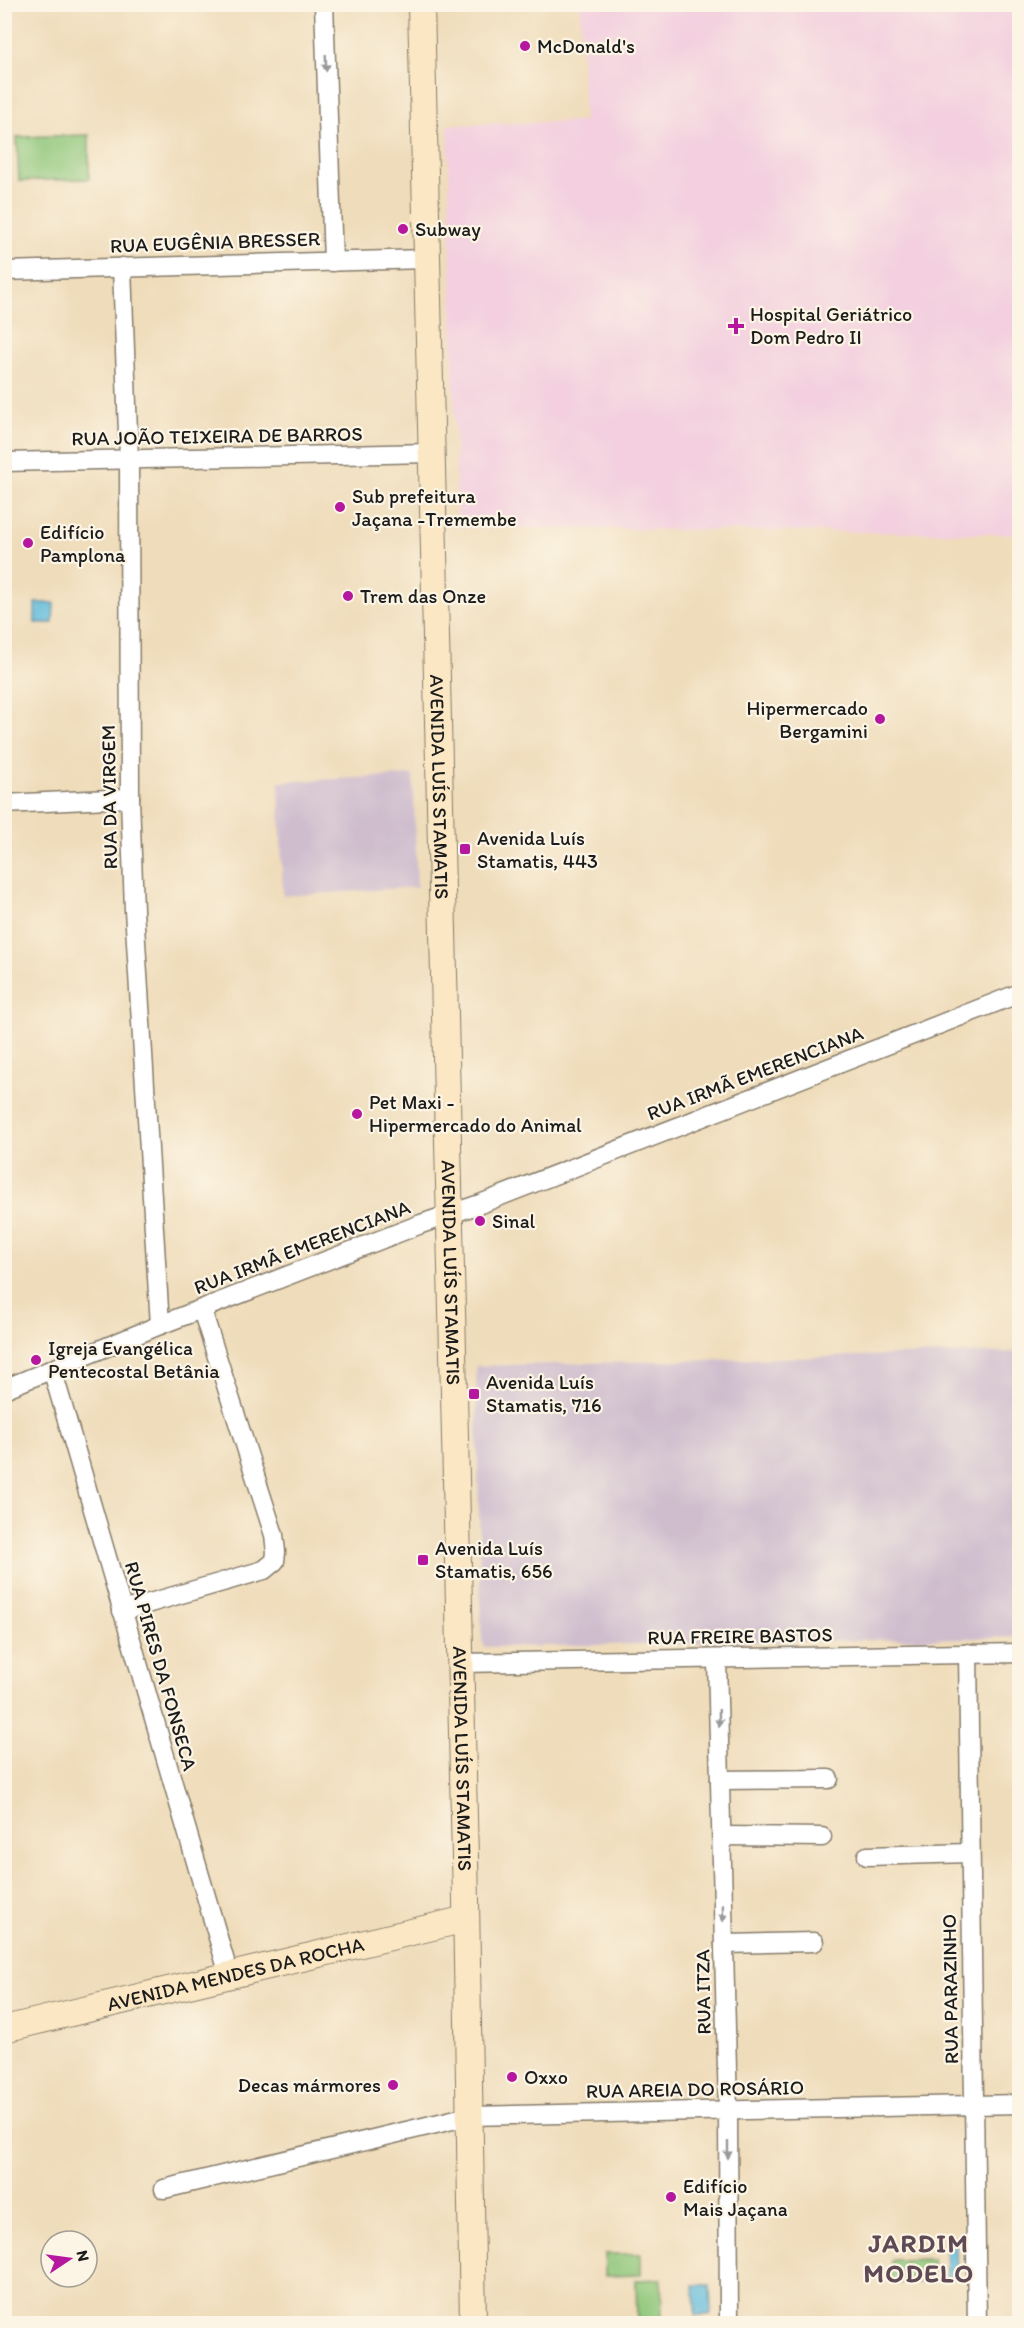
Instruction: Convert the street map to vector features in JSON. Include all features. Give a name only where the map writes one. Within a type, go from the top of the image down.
[{"type":"main road","name":"AVENIDA LUÍS STAMATIS","points":[[421,4],[466,1919],[473,2324]]},
{"type":"main road","name":"AVENIDA MENDES DA ROCHA","points":[[4,2029],[466,1919]]},
{"type":"street","points":[[324,4],[333,262]]},
{"type":"street","name":"RUA EUGÊNIA BRESSER","points":[[4,271],[426,259]]},
{"type":"street","name":"RUA DA VIRGEM","points":[[122,267],[129,461],[130,798],[135,942],[160,1325]]},
{"type":"street","name":"RUA JOÃO TEIXEIRA DE BARROS","points":[[4,462],[431,453]]},
{"type":"street","points":[[4,804],[130,798]]},
{"type":"street","name":"RUA IRMÃ EMERENCIANA","points":[[4,1389],[160,1325],[421,1224],[450,1216],[1020,993]]},
{"type":"street","points":[[122,1611],[264,1570],[275,1561],[274,1535],[202,1310]]},
{"type":"street","name":"RUA PIRES DA FONSECA","points":[[52,1369],[229,1975]]},
{"type":"street","name":"RUA PARAZINHO","points":[[968,1653],[977,2324]]},
{"type":"street","name":"RUA FREIRE BASTOS","points":[[460,1663],[1020,1653]]},
{"type":"street","name":"RUA ITZA","points":[[717,1659],[728,2111],[729,2324]]},
{"type":"street","points":[[720,1780],[829,1779]]},
{"type":"street","points":[[722,1836],[822,1837]]},
{"type":"street","points":[[867,1856],[970,1853]]},
{"type":"street","points":[[724,1944],[814,1942]]},
{"type":"street","name":"RUA AREIA DO ROSÁRIO","points":[[164,2190],[469,2116],[1020,2104]]},
{"type":"shaded area","name":"Hospital Geriátrico Dom Pedro II","points":[[580,5],[1019,5],[1019,534],[457,527],[448,125],[584,121]]},
{"type":"shaded area","points":[[413,775],[417,887],[283,896],[279,782]]},
{"type":"shaded area","points":[[1019,1352],[1019,1637],[485,1647],[481,1625],[476,1366]]},
{"type":"green space","points":[[89,135],[89,179],[19,181],[17,137]]},
{"type":"green space","points":[[605,2254],[641,2254],[641,2275],[605,2276]]},
{"type":"green space","points":[[932,2259],[932,2282],[892,2283],[891,2260]]},
{"type":"green space","points":[[661,2279],[662,2321],[637,2322],[636,2280]]},
{"type":"water","points":[[35,603],[54,603],[53,623],[35,623]]},
{"type":"water","points":[[945,2239],[956,2239],[957,2278],[946,2278]]},
{"type":"water","points":[[694,2285],[710,2285],[711,2315],[695,2315]]},
{"type":"place","name":"McDonald's","points":[[525,46]]},
{"type":"place","name":"Subway","points":[[403,229]]},
{"type":"place","name":"Hospital Geriátrico Dom Pedro II","points":[[736,326]]},
{"type":"place","name":"Sub prefeitura Jaçana -Tremembe","points":[[340,507]]},
{"type":"place","name":"Edifício Pamplona","points":[[28,543]]},
{"type":"place","name":"Trem das Onze","points":[[348,596]]},
{"type":"place","name":"Hipermercado Bergamini","points":[[880,719]]},
{"type":"place","name":"Avenida Luís Stamatis, 443","points":[[465,849]]},
{"type":"place","name":"Pet Maxi - Hipermercado do Animal","points":[[357,1114]]},
{"type":"place","name":"Sinal","points":[[480,1221]]},
{"type":"place","name":"Igreja Evangélica Pentecostal Betânia","points":[[36,1360]]},
{"type":"place","name":"Avenida Luís Stamatis, 716","points":[[474,1394]]},
{"type":"place","name":"Avenida Luís Stamatis, 656","points":[[423,1560]]},
{"type":"place","name":"Oxxo","points":[[512,2077]]},
{"type":"place","name":"Decas mármores","points":[[393,2085]]},
{"type":"place","name":"Edifício Mais Jaçana","points":[[671,2197]]},
{"type":"district","name":"JARDIM MODELO","points":[[919,2258]]}]
